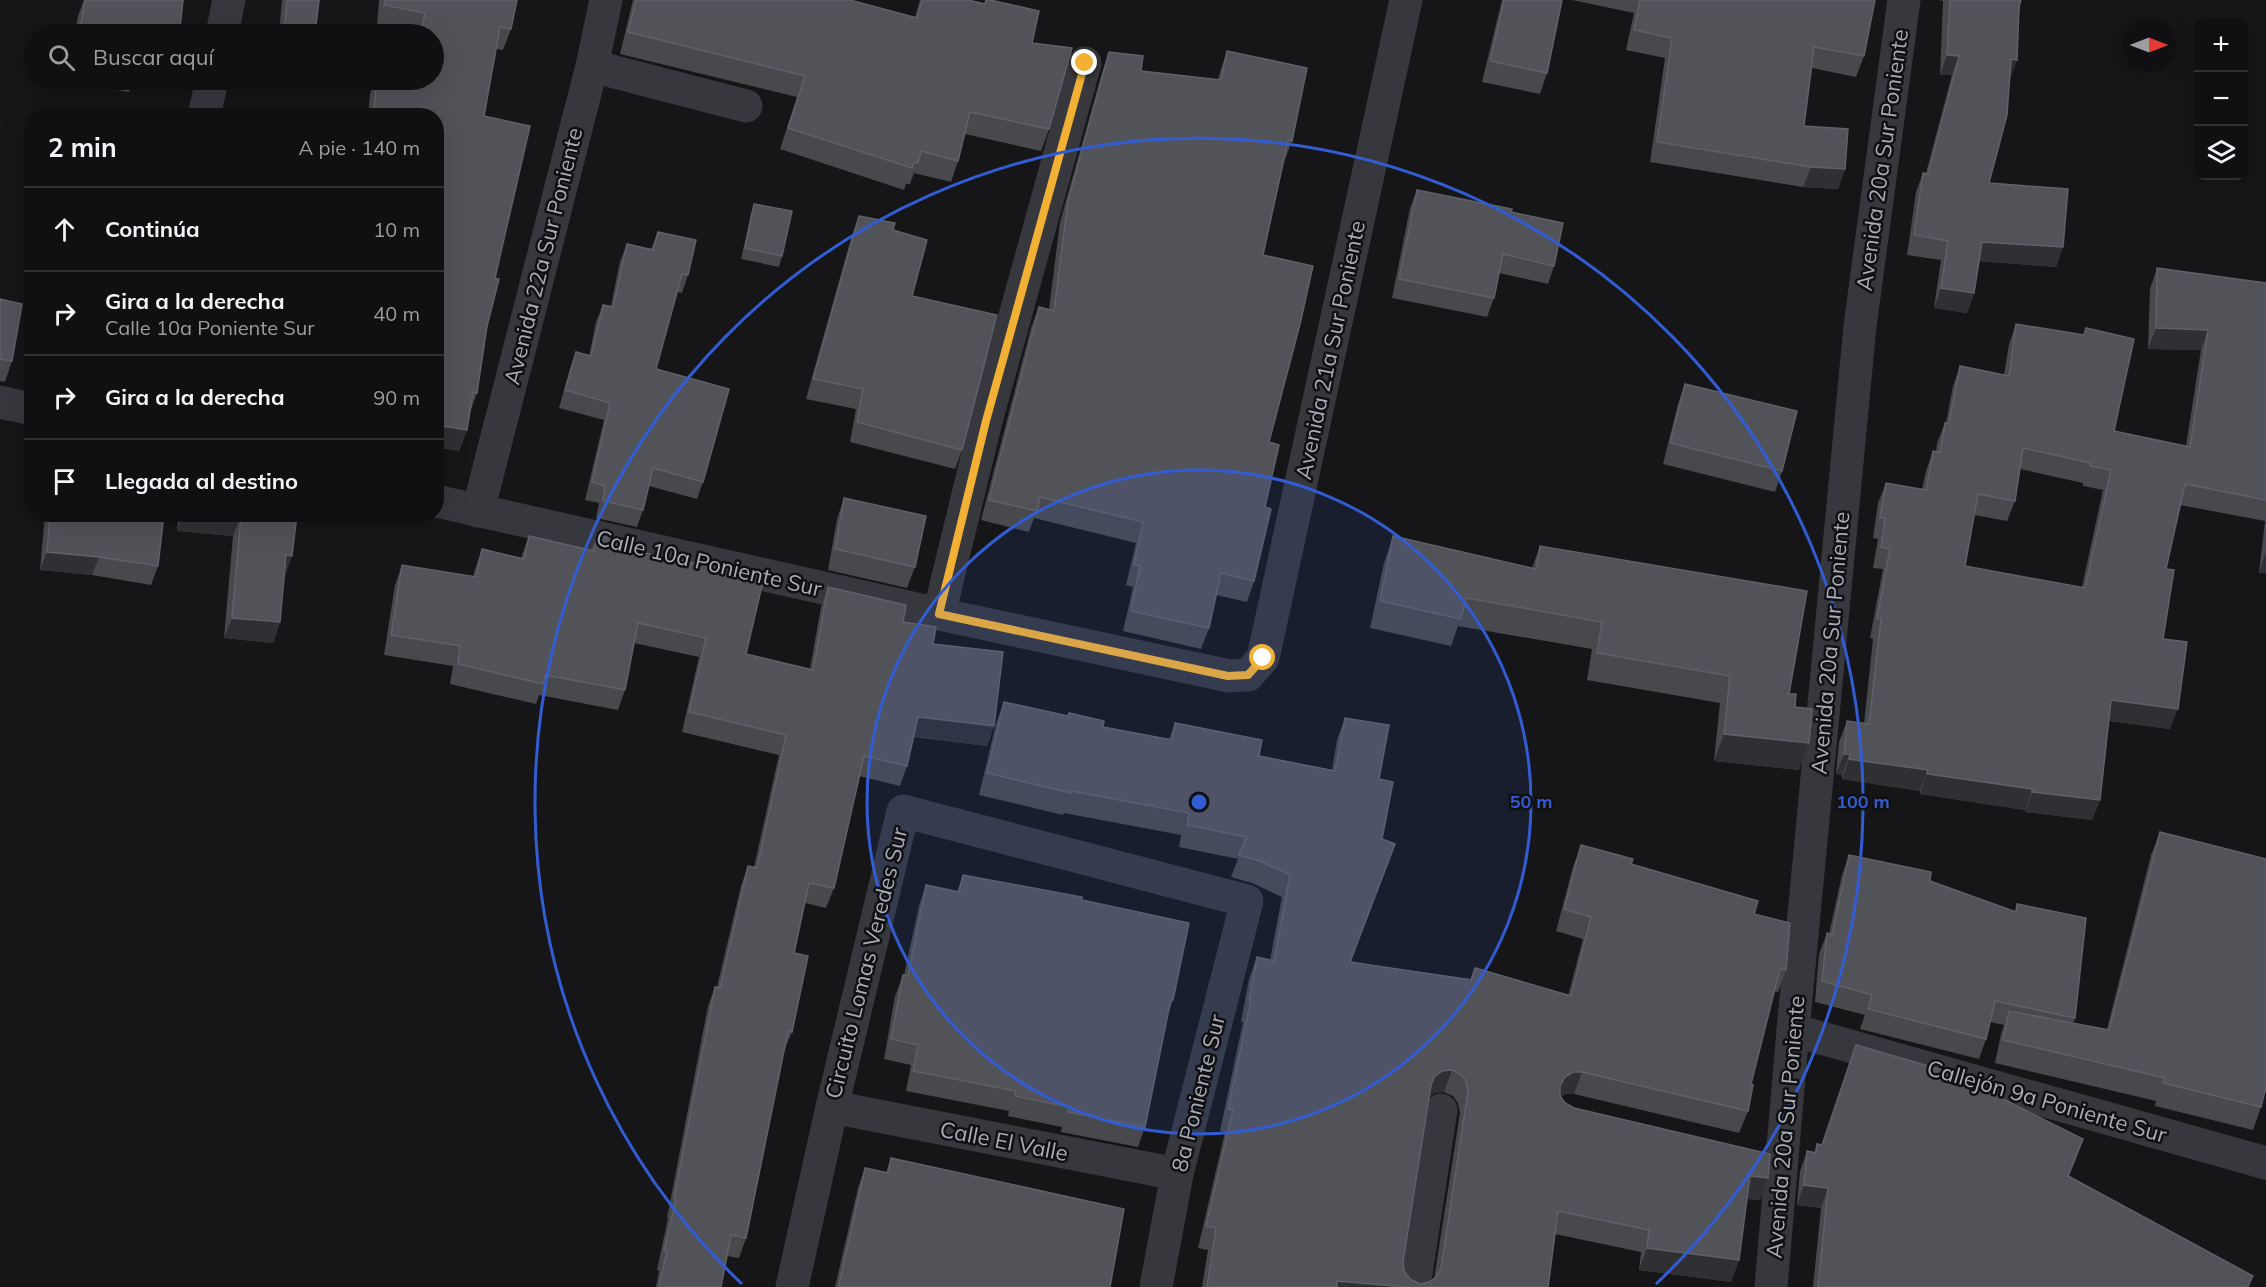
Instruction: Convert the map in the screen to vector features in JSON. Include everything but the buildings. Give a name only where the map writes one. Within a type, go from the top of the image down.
[{"type":"street","points":[[224,24],[230,0]]},
{"type":"street","name":"Avenida 22a Sur Poniente","points":[[478,511],[592,66],[606,0]]},
{"type":"street","name":"Avenida 21a Sur Poniente","points":[[1228,676],[1248,675],[1263,658],[1406,0]]},
{"type":"street","name":"Avenida 20a Sur Poniente","points":[[1771,1287],[1860,326],[1904,0]]},
{"type":"street","points":[[939,614],[986,421],[1085,63]]},
{"type":"street","points":[[592,66],[746,106]]},
{"type":"street","points":[[206,108],[210,90]]},
{"type":"street","points":[[0,402],[24,407]]},
{"type":"street","name":"Calle 10a Poniente Sur","points":[[444,503],[1228,676]]},
{"type":"street","name":"Circuito Lomas Veredes Sur","points":[[792,1287],[831,1107],[903,811],[1247,901]]},
{"type":"street","name":"8a Poniente Sur","points":[[1156,1287],[1177,1174],[1247,901]]},
{"type":"street","name":"Callejón 9a Poniente Sur","points":[[1793,1030],[2266,1163]]},
{"type":"street","name":"Calle El Valle","points":[[831,1107],[1177,1174]]},
{"type":"street","points":[[1414,1287],[1441,1110]]},
{"type":"street","points":[[1749,1154],[1783,1162]]},
{"type":"route","points":[[1085,63],[986,421],[939,614],[1228,676],[1248,675],[1263,658]]}]
